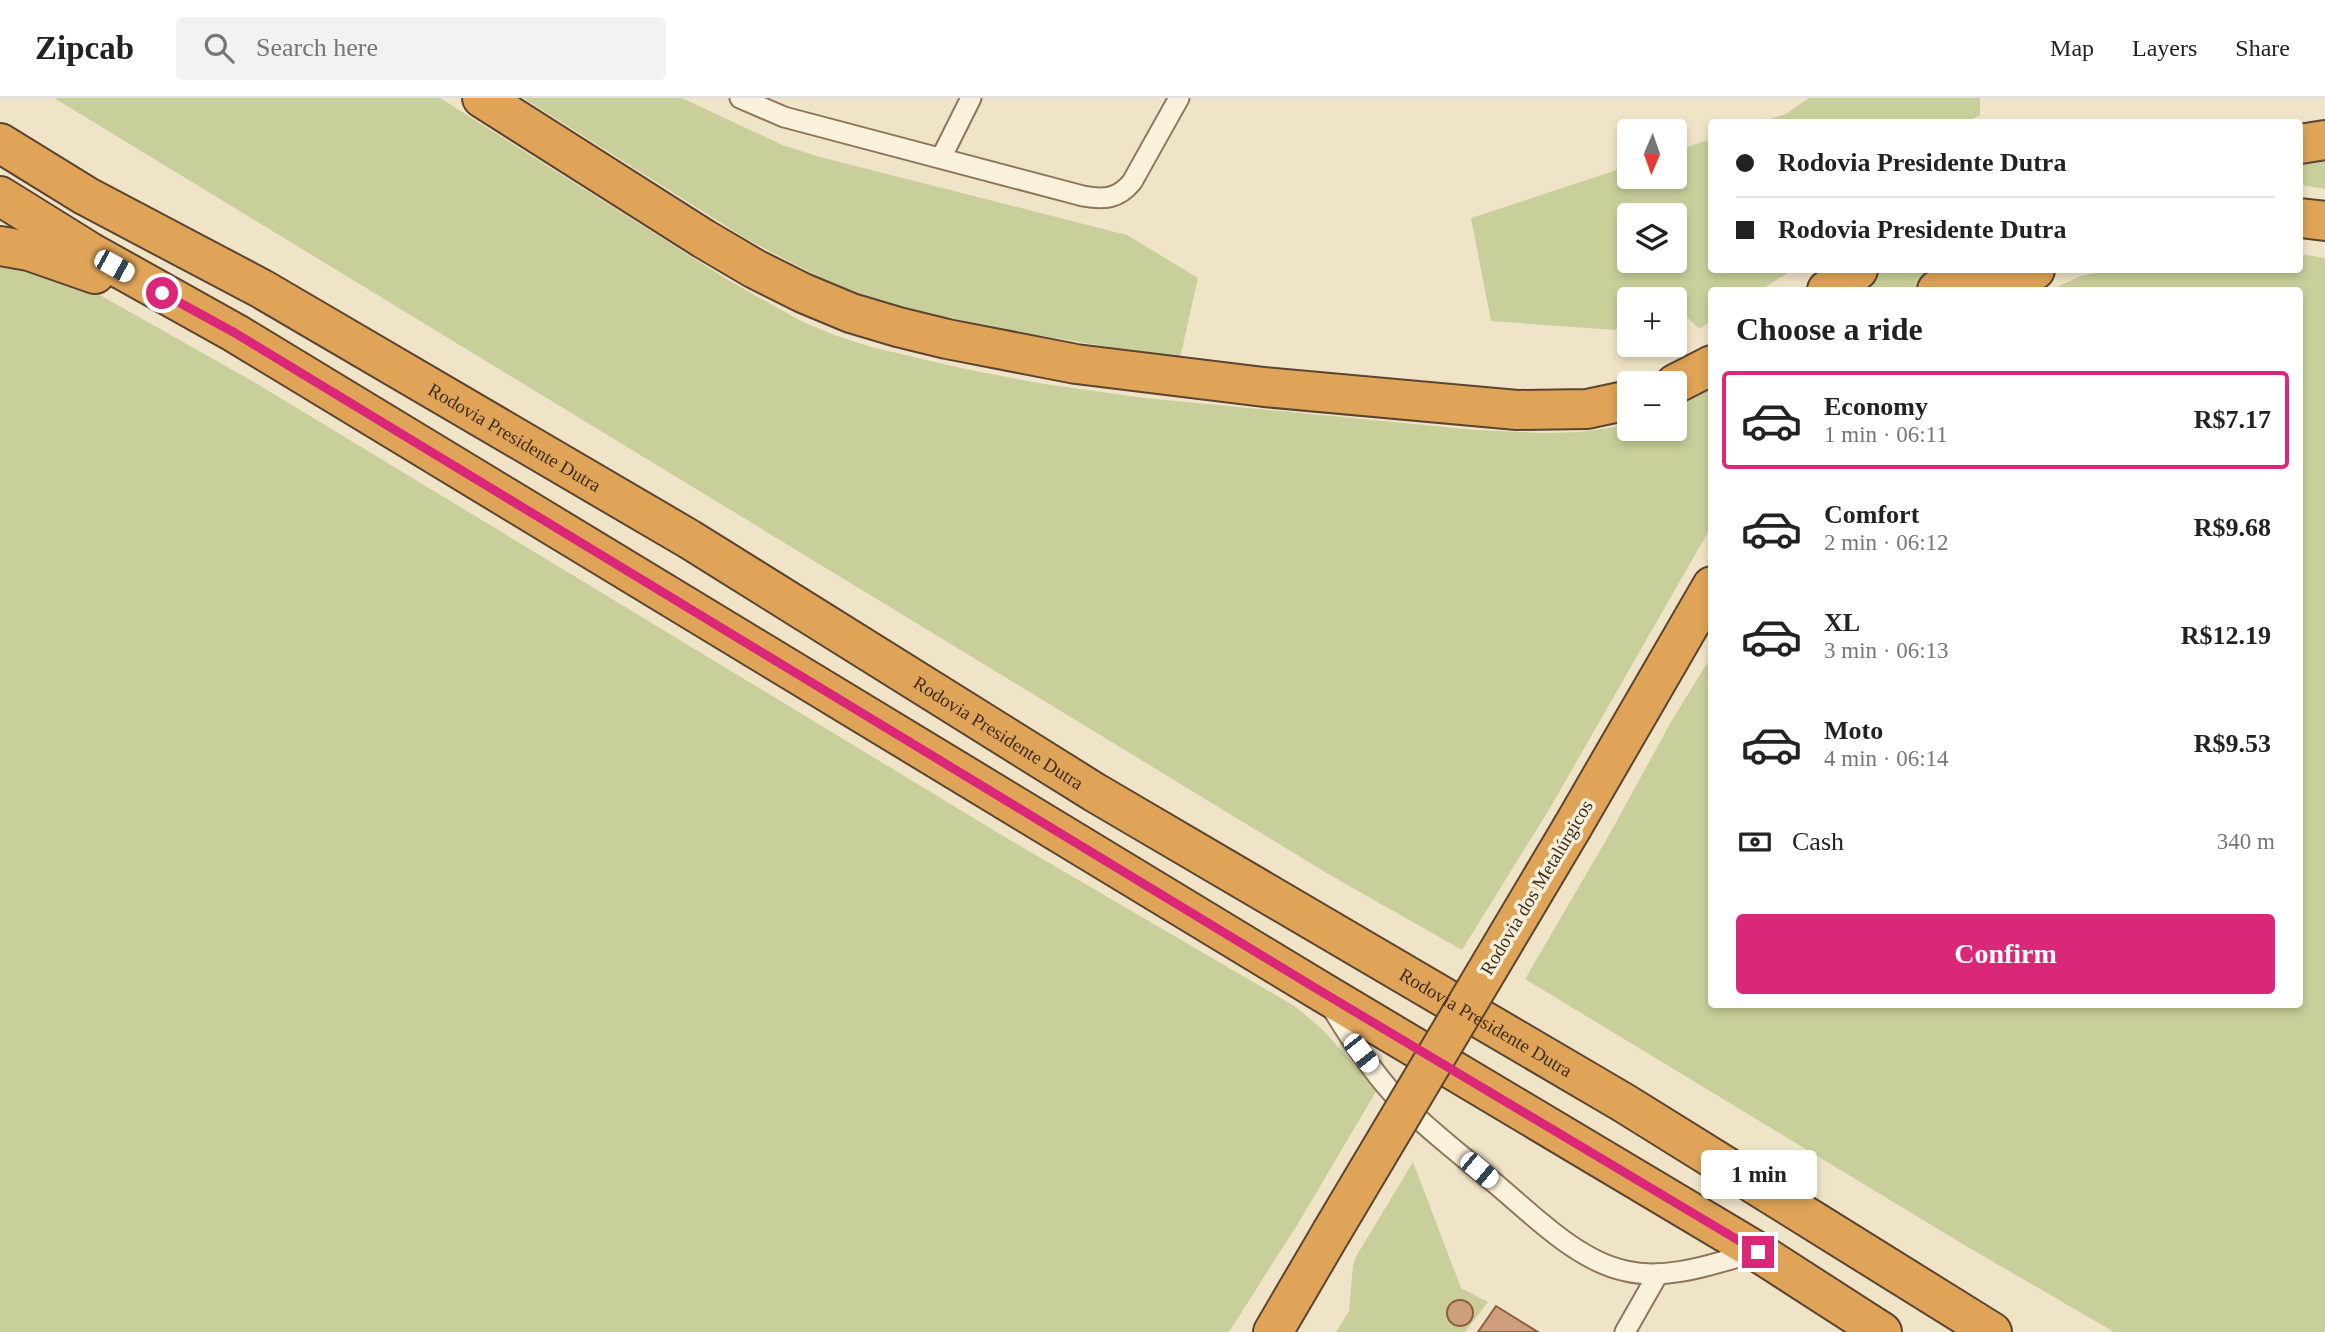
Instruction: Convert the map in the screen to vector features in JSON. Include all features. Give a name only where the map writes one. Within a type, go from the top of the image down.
[{"type":"highway","points":[[482,98],[755,269],[851,313],[898,327],[1076,364],[1264,387],[1517,410],[1587,409],[1617,403]]},
{"type":"highway","points":[[2303,144],[2325,140]]},
{"type":"highway","name":"Rodovia Presidente Dutra","points":[[0,143],[86,196],[262,289],[689,539],[1094,792],[1624,1103],[1992,1332]]},
{"type":"highway","points":[[0,197],[90,252],[235,333],[1322,992],[1758,1252],[1882,1332]]},
{"type":"highway","points":[[2303,198],[2325,201]]},
{"type":"highway","points":[[2303,218],[2325,221]]},
{"type":"highway","points":[[2303,234],[2325,237]]},
{"type":"highway","points":[[0,246],[29,251],[79,267],[235,333]]},
{"type":"highway","points":[[1832,287],[1853,273]]},
{"type":"highway","points":[[1942,287],[1963,273]]},
{"type":"highway","points":[[1999,287],[2029,273]]},
{"type":"highway","points":[[1687,378],[1708,367]]},
{"type":"highway","name":"Rodovia dos Metalúrgicos","points":[[1273,1332],[1708,593]]},
{"type":"lane","points":[[740,98],[784,117],[1083,196],[1107,199],[1121,194],[1132,182],[1171,101]]},
{"type":"lane","points":[[941,158],[971,98]]},
{"type":"lane","points":[[1322,992],[1361,1053],[1395,1096],[1439,1137],[1575,1248],[1607,1266],[1625,1271],[1658,1274],[1758,1252]]},
{"type":"lane","points":[[1625,1332],[1658,1274]]},
{"type":"green space","points":[[54,98],[440,98],[730,281],[801,321],[871,347],[1044,384],[1145,398],[1476,430],[1542,433],[1580,432],[1617,426],[1617,441],[1687,441],[1687,401],[1708,390],[1708,532],[1550,808],[1462,950],[1330,875]]},
{"type":"green space","points":[[523,98],[682,98],[782,145],[820,157],[1127,235],[1198,278],[1180,358],[978,326],[873,299],[829,282],[748,240]]},
{"type":"green space","points":[[1809,98],[1980,98],[1980,115],[1973,119],[1770,119],[1786,114]]},
{"type":"green space","points":[[1708,140],[1708,273],[1788,273],[1765,287],[1708,287],[1708,323],[1699,329],[1687,317],[1687,287],[1617,287],[1615,330],[1491,321],[1471,218],[1617,170],[1617,189],[1687,189],[1687,147]]},
{"type":"green space","points":[[2325,157],[2325,189],[2303,185],[2303,160]]},
{"type":"green space","points":[[2303,254],[2325,258],[2325,1332],[2114,1332],[1966,1246],[1525,979],[1672,720],[1708,662],[1708,1008],[2303,1008],[2303,287],[2057,287],[2095,273],[2303,273]]},
{"type":"green space","points":[[0,258],[91,290],[254,382],[1005,837],[1296,1007],[1322,1029],[1377,1090],[1299,1222],[1229,1332],[0,1332]]},
{"type":"green space","points":[[1879,273],[1942,273],[1921,287],[1858,287]]},
{"type":"green space","points":[[1413,1162],[1461,1288],[1488,1302],[1465,1332],[1336,1332],[1349,1311],[1353,1265],[1357,1255]]},
{"type":"building","points":[[1460,1300],[1469,1304],[1473,1313],[1469,1322],[1460,1326],[1451,1322],[1447,1313],[1451,1304]]},
{"type":"building","points":[[1496,1306],[1538,1332],[1478,1332]]},
{"type":"route","points":[[162,293],[235,333],[1322,992],[1758,1252]]}]
